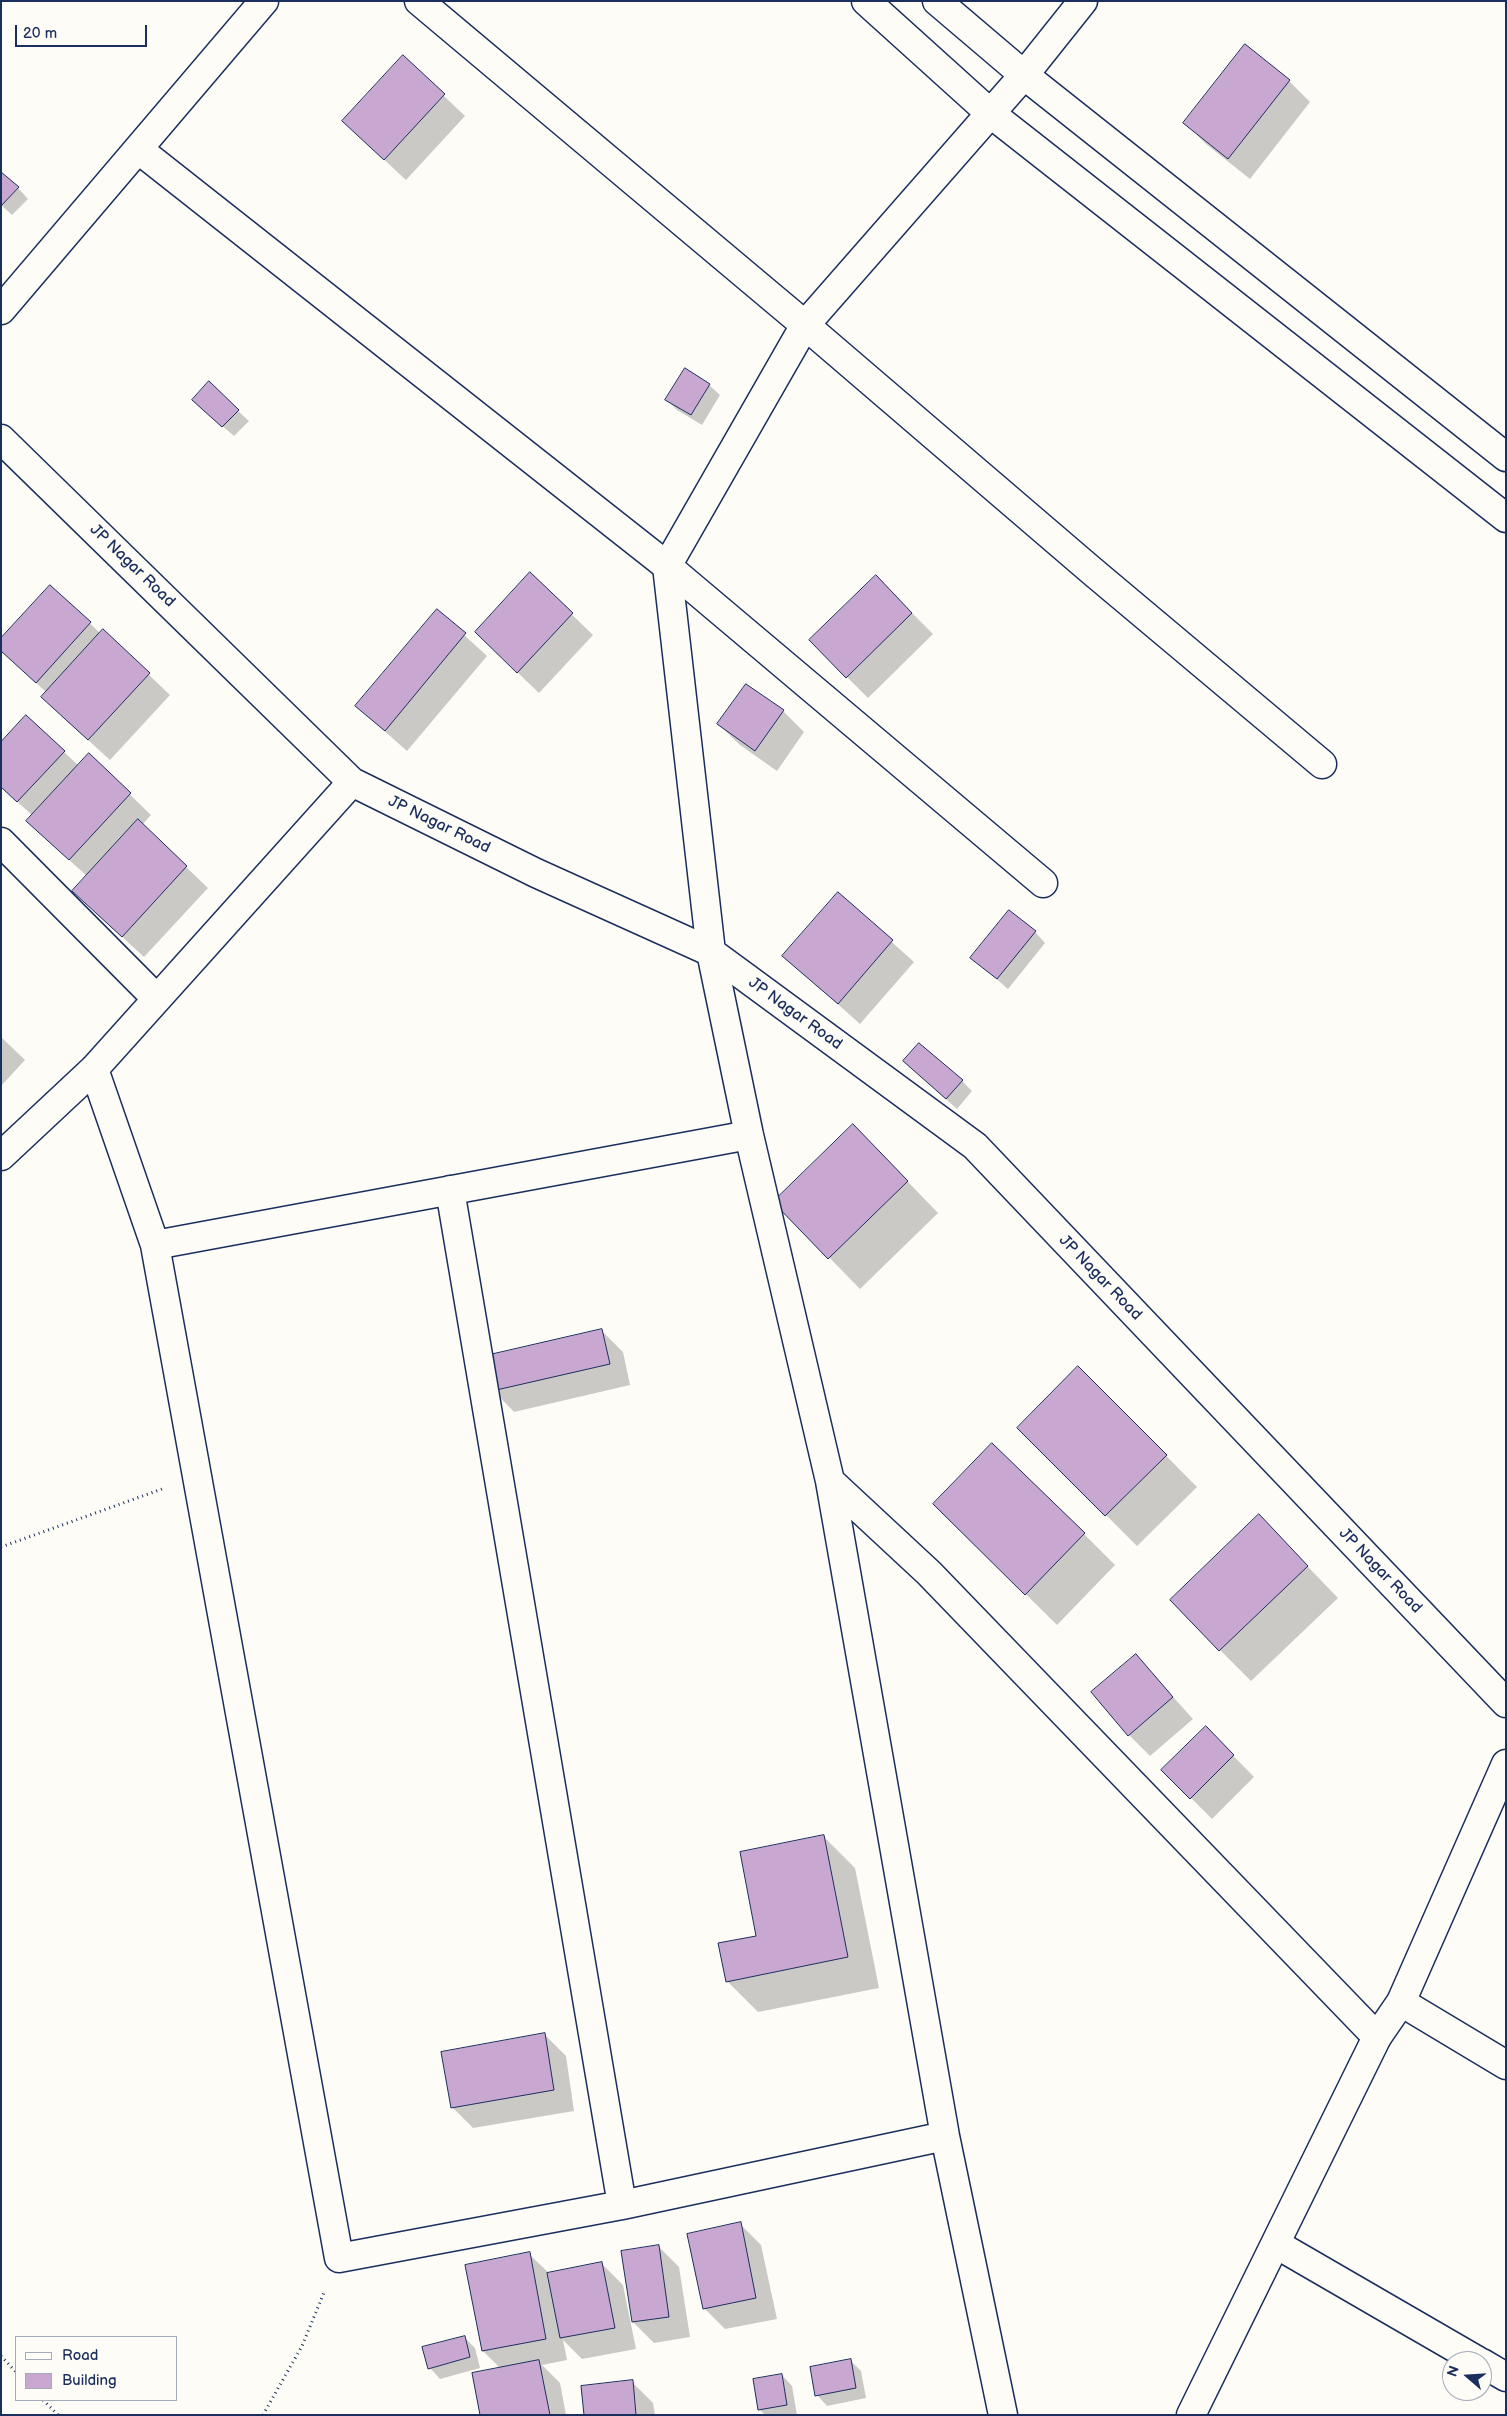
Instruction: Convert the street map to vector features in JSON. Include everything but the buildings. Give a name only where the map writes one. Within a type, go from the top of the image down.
[{"type":"street","points":[[1,310],[264,1]]},
{"type":"street","points":[[419,1],[805,325],[1092,571],[1322,764]]},
{"type":"street","points":[[866,1],[990,113],[1506,518]]},
{"type":"street","points":[[937,1],[1024,75],[1506,457]]},
{"type":"street","points":[[1003,2415],[945,2136],[830,1481],[749,1135],[711,952],[667,566],[805,325],[1024,75],[1083,1]]},
{"type":"street","points":[[138,149],[667,566],[1043,883]]},
{"type":"street","name":"JP Nagar Road","points":[[1,439],[352,782],[536,873],[711,952],[975,1146],[1506,1702]]},
{"type":"street","points":[[1,1156],[94,1069],[352,782]]},
{"type":"street","points":[[1,842],[156,998]]},
{"type":"street","points":[[94,1069],[155,1245],[339,2258],[622,2205],[945,2136]]},
{"type":"street","points":[[155,1245],[749,1135]]},
{"type":"street","points":[[450,1190],[622,2205]]},
{"type":"street","points":[[830,1481],[929,1572],[1377,2037]]},
{"type":"street","points":[[1191,2415],[1377,2037],[1401,2002],[1506,1764]]},
{"type":"street","points":[[1401,2002],[1506,2065]]},
{"type":"street","points":[[1276,2244],[1461,2351]]},
{"type":"street","points":[[1492,2369],[1506,2377]]},
{"type":"path","points":[[1,1547],[196,1477]]},
{"type":"path","points":[[262,2415],[302,2346],[339,2258]]},
{"type":"path","points":[[1,2356],[15,2371]]},
{"type":"path","points":[[44,2401],[58,2415]]}]
